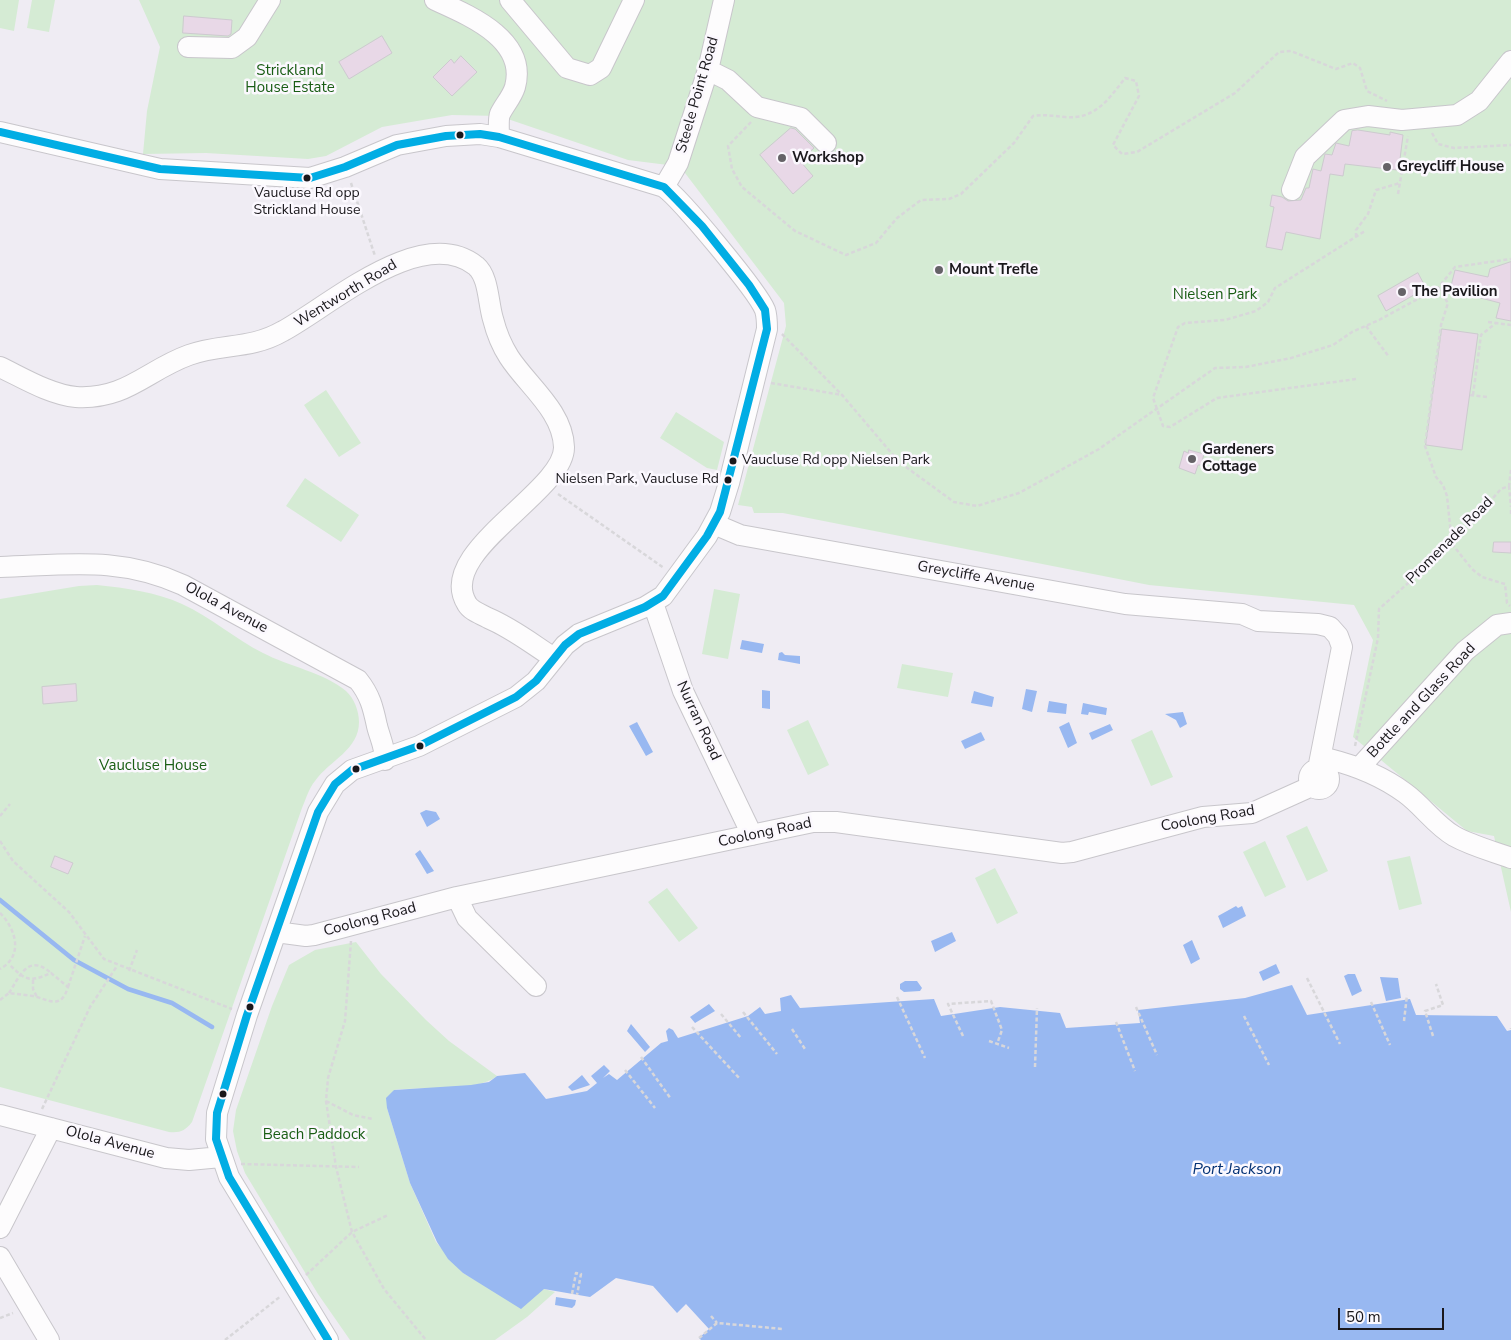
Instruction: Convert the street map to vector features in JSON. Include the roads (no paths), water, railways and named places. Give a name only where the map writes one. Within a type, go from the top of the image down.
[{"type":"street","points":[[188,47],[232,48],[247,37],[270,0]]},
{"type":"street","points":[[435,0],[488,26],[502,40],[511,54],[515,67],[516,84],[511,98],[499,116],[498,137]]},
{"type":"street","points":[[510,0],[567,68],[590,75],[601,68],[634,0]]},
{"type":"street","name":"Steele Point Road","points":[[664,187],[678,164],[708,70],[724,0]]},
{"type":"street","points":[[1292,190],[1305,157],[1344,120],[1368,116],[1402,120],[1417,124],[1457,115],[1479,101],[1511,61]]},
{"type":"street","points":[[708,70],[728,80],[757,107],[801,118],[826,142]]},
{"type":"street","points":[[0,132],[160,169],[310,178],[346,168],[397,145],[419,140],[465,135],[498,137],[664,187],[683,206],[753,291],[765,311],[767,329],[729,483],[714,524],[663,596],[653,603],[588,630],[565,645],[536,681],[516,697],[419,746],[385,760],[352,770],[335,784],[325,798],[309,838],[247,1015],[217,1113],[216,1139],[228,1160],[229,1177],[294,1287],[328,1340]]},
{"type":"street","name":"Wentworth Road","points":[[0,367],[43,387],[74,397],[119,392],[170,362],[192,353],[256,344],[282,332],[381,272],[407,259],[425,255],[447,255],[464,258],[478,268],[484,279],[493,320],[508,355],[546,403],[558,426],[564,446],[559,466],[494,531],[471,560],[462,580],[467,605],[477,613],[522,636],[554,658]]},
{"type":"street","name":"Greycliffe Avenue","points":[[714,524],[740,535],[1126,604],[1242,614],[1256,610],[1332,616],[1348,630],[1352,642],[1321,771]]},
{"type":"street","name":"Olola Avenue","points":[[0,567],[94,563],[116,565],[159,574],[183,585],[358,680],[366,690],[374,706],[377,727],[385,746],[385,760]]},
{"type":"street","name":"Nurran Road","points":[[653,603],[683,691],[752,836]]},
{"type":"street","name":"Bottle and Glass Road","points":[[1356,766],[1464,651],[1497,625],[1511,623]]},
{"type":"street","name":"Bottle and Glass Road","points":[[1321,771],[1356,766],[1405,793],[1432,820],[1453,835],[1511,858]]},
{"type":"street","name":"Coolong Road","points":[[276,932],[306,936],[314,935],[457,897],[825,821],[1072,852],[1203,817],[1252,813],[1321,771]]},
{"type":"street","points":[[457,897],[467,918],[536,986]]},
{"type":"street","name":"Olola Avenue","points":[[0,1115],[166,1158],[228,1160]]},
{"type":"street","points":[[0,1228],[43,1126]]},
{"type":"street","points":[[0,1257],[49,1340]]},
{"type":"water","points":[[742,640],[764,644],[762,653],[740,649]]},
{"type":"water","points":[[782,652],[785,655],[800,656],[800,664],[778,660],[779,653]]},
{"type":"water","points":[[1026,689],[1037,691],[1032,712],[1022,709]]},
{"type":"water","points":[[762,690],[770,691],[770,709],[762,708]]},
{"type":"water","points":[[974,691],[994,697],[992,707],[971,703]]},
{"type":"water","points":[[1049,701],[1067,704],[1066,714],[1047,712]]},
{"type":"water","points":[[1083,703],[1107,708],[1106,715],[1089,712],[1088,715],[1081,714]]},
{"type":"water","points":[[1183,712],[1187,724],[1180,728],[1176,720],[1165,714]]},
{"type":"water","points":[[637,722],[653,752],[646,756],[629,726]]},
{"type":"water","points":[[1069,722],[1077,743],[1068,748],[1059,727]]},
{"type":"water","points":[[1110,724],[1113,730],[1092,740],[1089,733]]},
{"type":"water","points":[[981,732],[985,740],[965,749],[961,741]]},
{"type":"water","points":[[426,810],[436,812],[440,819],[427,827],[420,813]]},
{"type":"water","points":[[420,850],[434,871],[427,874],[415,854]]},
{"type":"water","points":[[1236,906],[1238,908],[1242,906],[1246,916],[1223,928],[1218,916]]},
{"type":"water","points":[[952,932],[956,941],[935,952],[931,941]]},
{"type":"water","points":[[1192,940],[1200,959],[1191,964],[1183,945]]},
{"type":"water","points":[[1276,964],[1280,973],[1263,981],[1259,972]]},
{"type":"water","points":[[1355,974],[1362,991],[1352,996],[1344,976]]},
{"type":"water","points":[[1380,977],[1398,978],[1401,998],[1386,1001]]},
{"type":"water","points":[[905,981],[917,981],[922,988],[920,991],[904,992],[900,989],[900,984]]},
{"type":"water","name":"Port Jackson","points":[[1292,985],[1307,1015],[1410,999],[1416,1015],[1497,1016],[1507,1031],[1511,1030],[1511,1340],[701,1340],[699,1338],[709,1329],[686,1304],[677,1313],[653,1286],[616,1278],[590,1297],[544,1289],[521,1309],[463,1273],[448,1259],[437,1242],[410,1183],[387,1108],[386,1098],[394,1090],[471,1085],[489,1082],[497,1076],[525,1073],[546,1099],[587,1091],[597,1083],[591,1076],[604,1065],[610,1071],[603,1078],[609,1074],[617,1080],[661,1043],[668,1041],[666,1031],[669,1028],[673,1030],[678,1038],[748,1016],[760,1007],[765,1014],[781,1011],[780,998],[791,995],[800,1008],[934,999],[941,1016],[1000,1007],[1060,1013],[1066,1028],[1140,1023],[1138,1010],[1245,998]]},
{"type":"water","points":[[709,1004],[715,1011],[695,1023],[690,1017]]},
{"type":"water","points":[[631,1024],[650,1047],[645,1052],[627,1031]]},
{"type":"water","points":[[582,1075],[590,1085],[572,1091],[568,1087]]},
{"type":"water","points":[[556,1297],[576,1300],[575,1305],[572,1308],[555,1305]]},
{"type":"waterway","points":[[0,900],[74,960],[128,989],[172,1003],[212,1027]]},
{"type":"place","name":"Workshop","points":[[782,158]]},
{"type":"place","name":"Greycliff House","points":[[1387,167]]},
{"type":"place","name":"Vaucluse Rd opp Strickland House","points":[[307,178]]},
{"type":"place","name":"Mount Trefle","points":[[939,270]]},
{"type":"place","name":"The Pavilion","points":[[1402,292]]},
{"type":"place","name":"Gardeners Cottage","points":[[1192,459]]},
{"type":"place","name":"Vaucluse Rd opp Nielsen Park","points":[[733,461]]},
{"type":"place","name":"Nielsen Park, Vaucluse Rd","points":[[728,480]]},
{"type":"park label","name":"Strickland House Estate","points":[[290,80]]},
{"type":"park label","name":"Nielsen Park","points":[[1215,295]]},
{"type":"park label","name":"Vaucluse House","points":[[153,766]]},
{"type":"park label","name":"Beach Paddock","points":[[314,1135]]}]
